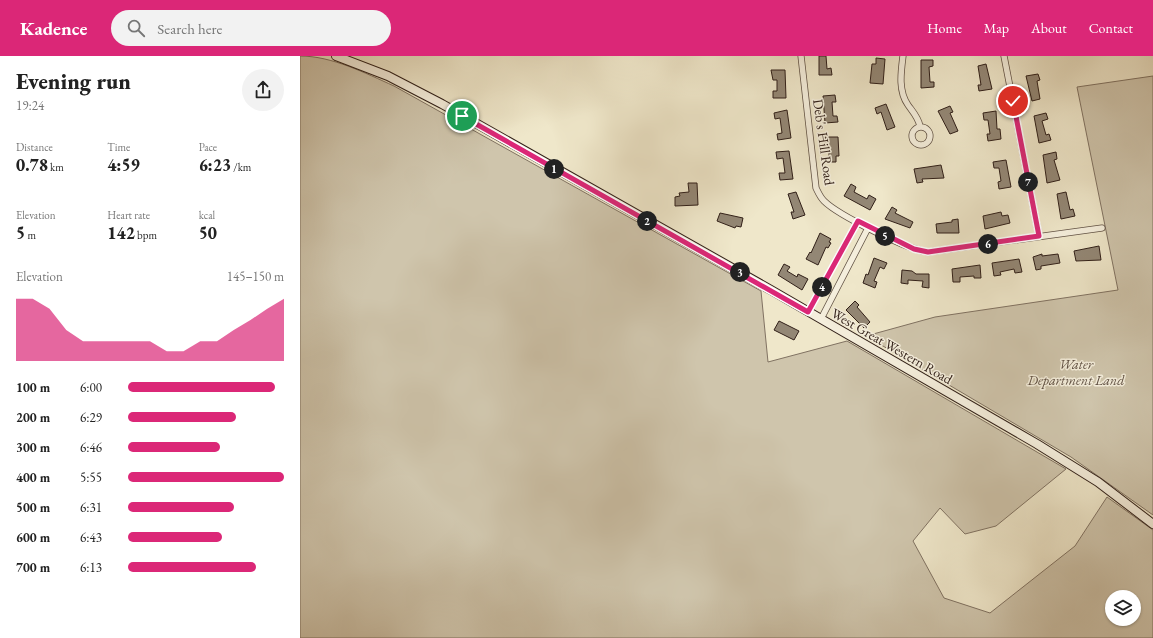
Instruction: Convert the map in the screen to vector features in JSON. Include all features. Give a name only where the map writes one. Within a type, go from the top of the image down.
[{"type":"street","name":"West Great Western Road","points":[[336,56],[388,76],[442,104],[821,319],[1081,471],[1153,524]]},
{"type":"street","name":"Deb's Hill Road","points":[[801,56],[816,188],[822,200],[868,228],[914,249],[928,252],[1102,228]]},
{"type":"street","points":[[903,56],[901,81],[904,98],[919,120],[920,126]]},
{"type":"street","points":[[1004,56],[1039,236]]},
{"type":"street","points":[[808,312],[858,221]]},
{"type":"street","points":[[821,319],[868,228]]},
{"type":"green space","points":[[300,56],[336,62],[394,86],[761,291],[768,362],[847,341],[1066,469],[996,526],[965,534],[940,508],[913,541],[944,598],[990,613],[1075,546],[1107,497],[1153,530],[1153,638],[300,638]]},
{"type":"green space","name":"Water Department Land","points":[[1153,76],[1153,515],[1071,457],[866,336],[935,317],[1118,290],[1077,87]]},
{"type":"building","points":[[819,56],[826,56],[827,69],[831,68],[832,75],[819,75]]},
{"type":"building","points":[[876,58],[885,59],[883,84],[870,83],[872,64],[876,64]]},
{"type":"building","points":[[921,60],[933,60],[933,66],[929,67],[930,82],[934,82],[934,87],[921,88]]},
{"type":"building","points":[[986,64],[992,89],[979,91],[978,85],[981,85],[978,66]]},
{"type":"building","points":[[771,70],[785,70],[786,98],[773,98],[773,91],[777,91],[777,80],[773,80]]},
{"type":"building","points":[[1038,74],[1040,80],[1037,81],[1040,99],[1032,101],[1026,76]]},
{"type":"building","points":[[835,95],[836,102],[832,102],[833,116],[837,116],[838,122],[825,123],[823,96]]},
{"type":"building","points":[[886,104],[895,127],[887,130],[881,112],[877,114],[875,108]]},
{"type":"building","points":[[950,106],[953,112],[950,113],[958,131],[950,134],[938,111]]},
{"type":"building","points":[[787,110],[791,138],[778,140],[777,134],[782,133],[780,118],[775,119],[774,113]]},
{"type":"building","points":[[996,111],[997,129],[1000,129],[1001,139],[988,141],[987,134],[990,134],[988,120],[984,120],[983,113]]},
{"type":"building","points":[[1046,113],[1048,119],[1042,121],[1046,135],[1049,134],[1051,140],[1039,143],[1034,116]]},
{"type":"building","points":[[825,137],[838,137],[839,156],[836,156],[836,162],[829,162],[829,151],[827,151],[827,147],[825,147]]},
{"type":"building","points":[[789,151],[793,179],[780,180],[779,173],[785,173],[783,158],[777,159],[776,152]]},
{"type":"building","points":[[1056,152],[1057,159],[1054,160],[1060,180],[1047,183],[1043,155]]},
{"type":"building","points":[[1006,160],[1011,187],[999,189],[998,182],[1001,181],[999,168],[994,168],[993,162]]},
{"type":"building","points":[[941,165],[944,178],[922,179],[923,182],[917,183],[914,169]]},
{"type":"building","points":[[688,183],[697,183],[698,205],[675,206],[675,197],[680,196],[679,193],[689,192]]},
{"type":"building","points":[[851,184],[856,187],[854,192],[867,199],[869,195],[876,199],[870,210],[844,196]]},
{"type":"building","points":[[796,192],[805,215],[793,219],[791,212],[794,212],[788,194]]},
{"type":"building","points":[[1066,192],[1070,210],[1073,209],[1075,216],[1061,219],[1057,194]]},
{"type":"building","points":[[892,207],[897,210],[895,213],[913,222],[910,228],[885,219]]},
{"type":"building","points":[[1001,212],[1002,216],[1008,215],[1010,223],[985,229],[983,216]]},
{"type":"building","points":[[720,213],[743,218],[741,227],[736,226],[735,228],[717,221]]},
{"type":"building","points":[[958,219],[959,233],[937,233],[936,224],[952,222],[952,220]]},
{"type":"building","points":[[820,233],[831,239],[829,242],[831,243],[828,248],[826,247],[818,265],[806,259],[810,252],[811,253]]},
{"type":"building","points":[[1099,246],[1101,260],[1076,261],[1074,251]]},
{"type":"building","points":[[1042,254],[1042,256],[1058,254],[1060,263],[1041,266],[1041,269],[1036,270],[1033,257]]},
{"type":"building","points":[[874,258],[887,263],[884,269],[880,267],[874,281],[877,282],[875,288],[863,283],[866,274],[868,275]]},
{"type":"building","points":[[1019,259],[1022,272],[1015,273],[1014,269],[1000,272],[1001,275],[994,276],[992,263]]},
{"type":"building","points":[[784,264],[790,267],[787,271],[797,277],[798,274],[808,279],[802,290],[778,275]]},
{"type":"building","points":[[980,265],[981,278],[974,278],[974,276],[960,277],[960,282],[953,282],[952,269]]},
{"type":"building","points":[[902,270],[912,271],[916,274],[929,274],[929,288],[922,287],[923,281],[908,280],[908,284],[901,283]]},
{"type":"building","points":[[855,301],[859,305],[857,307],[870,322],[864,328],[846,310]]},
{"type":"building","points":[[779,321],[799,331],[794,340],[774,330]]},
{"type":"route","points":[[462,116],[642,219],[696,247],[808,312],[858,221],[868,228],[914,249],[928,252],[1039,236],[1013,101]]}]
